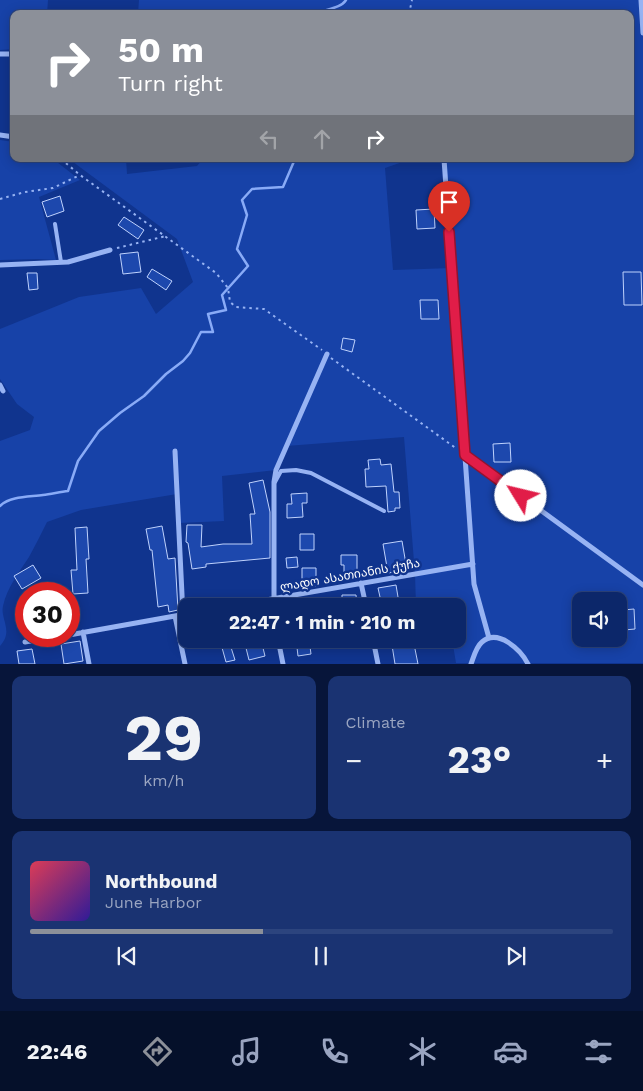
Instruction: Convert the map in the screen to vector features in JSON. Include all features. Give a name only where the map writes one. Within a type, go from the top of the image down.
[{"type":"street","points":[[641,0],[643,34]]},
{"type":"street","points":[[444,162],[474,584],[489,638]]},
{"type":"street","points":[[0,265],[68,262],[110,250]]},
{"type":"street","points":[[274,598],[274,482],[276,470],[327,354]]},
{"type":"street","points":[[0,385],[3,391]]},
{"type":"street","points":[[175,451],[183,598]]},
{"type":"street","points":[[465,455],[643,585]]},
{"type":"street","name":"ლადო ასათიანის ქუჩა","points":[[279,598],[473,564]]},
{"type":"street","points":[[361,583],[364,598]]},
{"type":"street","points":[[80,632],[178,615]]},
{"type":"street","points":[[175,616],[185,664]]},
{"type":"street","points":[[83,632],[89,664]]},
{"type":"street","points":[[471,664],[479,646],[489,638],[496,638],[513,644],[528,664]]},
{"type":"street","points":[[280,648],[283,664]]},
{"type":"street","points":[[375,648],[378,664]]},
{"type":"lane","points":[[55,224],[62,262]]},
{"type":"lane","points":[[274,482],[282,471],[296,470],[311,473],[384,511]]},
{"type":"path","points":[[65,162],[216,273],[228,288],[230,302],[236,308],[264,309],[465,455]]},
{"type":"path","points":[[0,199],[25,192],[53,188],[80,175]]},
{"type":"path","points":[[110,250],[166,236]]},
{"type":"shaded area","points":[[0,0],[48,0],[47,10],[10,10],[10,49],[0,50]]},
{"type":"shaded area","points":[[139,0],[641,0],[643,33],[643,663],[456,663],[454,648],[466,648],[466,598],[416,598],[404,437],[286,446],[276,470],[222,476],[224,521],[179,523],[177,494],[81,510],[47,522],[5,599],[3,611],[6,635],[0,646],[0,441],[30,430],[34,417],[17,404],[0,379],[0,329],[79,297],[141,288],[156,314],[193,282],[177,239],[73,162],[126,162],[127,174],[197,166],[200,162],[402,162],[385,168],[393,270],[452,268],[444,162],[634,162],[634,10],[138,10]]},
{"type":"shaded area","points":[[0,140],[10,141],[10,162],[57,162],[80,180],[39,197],[56,260],[0,260]]},
{"type":"building","points":[[60,196],[64,211],[47,217],[42,202]]},
{"type":"building","points":[[434,209],[435,228],[417,229],[416,210]]},
{"type":"building","points":[[124,217],[144,230],[138,239],[118,225]]},
{"type":"building","points":[[138,252],[141,272],[123,274],[120,254]]},
{"type":"building","points":[[152,269],[172,281],[166,290],[147,277]]},
{"type":"building","points":[[623,272],[641,272],[642,305],[624,305]]},
{"type":"building","points":[[27,273],[37,273],[38,289],[29,290]]},
{"type":"building","points":[[420,300],[438,300],[439,319],[421,319]]},
{"type":"building","points":[[343,338],[355,340],[352,352],[341,349]]},
{"type":"building","points":[[510,443],[511,462],[494,462],[493,444]]},
{"type":"building","points":[[380,459],[381,465],[391,464],[394,492],[399,492],[400,508],[395,508],[395,511],[388,512],[386,486],[366,487],[365,469],[369,469],[368,460]]},
{"type":"building","points":[[263,480],[270,512],[270,558],[206,564],[206,567],[192,569],[188,543],[186,542],[187,525],[202,525],[201,547],[223,544],[252,544],[250,514],[255,514],[249,483]]},
{"type":"building","points":[[307,493],[307,503],[302,503],[303,517],[287,518],[287,504],[292,504],[291,494]]},
{"type":"building","points":[[162,526],[168,559],[175,558],[178,610],[169,612],[168,605],[158,607],[152,550],[150,550],[146,529]]},
{"type":"building","points":[[87,527],[89,559],[86,559],[88,593],[80,594],[80,582],[72,582],[71,570],[77,570],[75,528]]},
{"type":"building","points":[[300,534],[314,534],[314,550],[300,550]]},
{"type":"building","points":[[402,541],[407,570],[388,573],[383,544]]},
{"type":"building","points":[[341,555],[357,555],[357,571],[344,572],[344,565],[341,565]]},
{"type":"building","points":[[297,557],[298,567],[287,568],[286,558]]},
{"type":"building","points":[[33,565],[41,578],[34,582],[18,582],[14,576]]},
{"type":"building","points":[[302,568],[316,568],[316,586],[302,585]]},
{"type":"building","points":[[396,585],[398,598],[380,598],[378,588]]},
{"type":"building","points":[[342,595],[356,595],[356,598],[342,598]]},
{"type":"building","points":[[634,609],[635,629],[627,630],[627,610]]},
{"type":"building","points":[[80,641],[83,661],[64,664],[61,647],[80,647]]},
{"type":"building","points":[[222,648],[231,648],[235,660],[226,662]]},
{"type":"building","points":[[246,648],[263,648],[265,656],[249,660]]},
{"type":"building","points":[[297,648],[310,648],[311,654],[298,656]]},
{"type":"building","points":[[392,648],[415,648],[418,664],[395,664]]},
{"type":"building","points":[[32,649],[35,664],[19,664],[17,651]]},
{"type":"waterway","points":[[328,10],[341,5],[346,0]]},
{"type":"waterway","points":[[0,506],[9,500],[68,491],[78,461],[99,431],[144,396],[166,374],[183,361],[190,353],[201,332],[213,332],[208,314],[226,310],[222,295],[248,266],[237,249],[247,215],[242,200],[252,189],[283,187],[294,162]]},
{"type":"route","points":[[449,232],[465,455],[521,496]]}]
